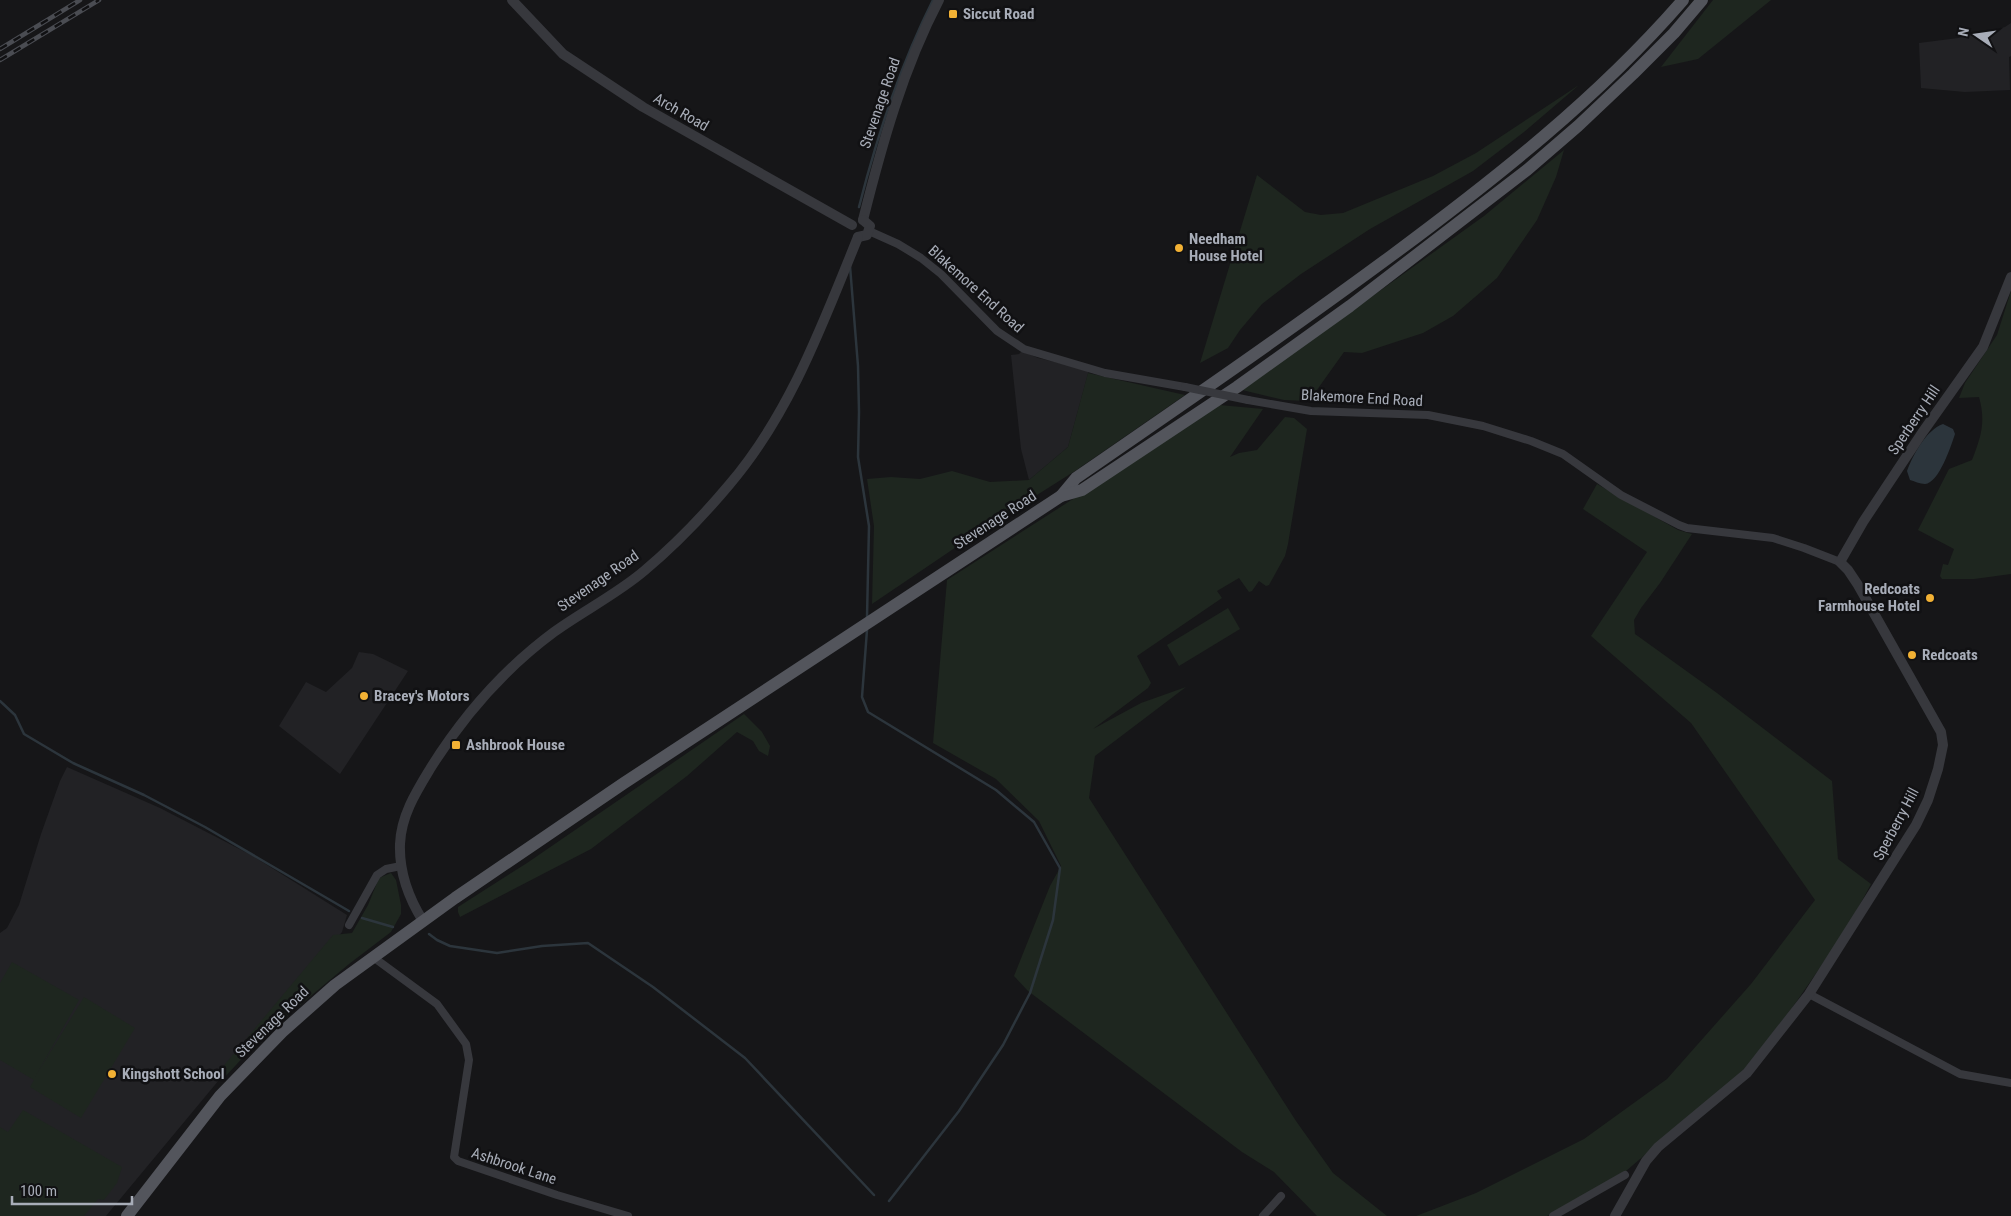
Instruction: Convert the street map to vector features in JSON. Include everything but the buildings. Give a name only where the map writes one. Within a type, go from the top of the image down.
[{"type":"main road","points":[[1061,496],[1076,478],[1334,298],[1518,159],[1607,79],[1663,24],[1683,0]]},
{"type":"main road","points":[[1061,496],[1082,490],[1245,381],[1350,306],[1527,170],[1578,126],[1633,74],[1674,33],[1702,0]]},
{"type":"main road","name":"Stevenage Road","points":[[127,1216],[220,1096],[335,985],[423,921],[624,783],[1061,496]]},
{"type":"street","name":"Arch Road","points":[[512,0],[563,54],[635,102],[718,151],[852,225]]},
{"type":"street","name":"Stevenage Road","points":[[863,220],[879,155],[898,96],[920,37],[939,0]]},
{"type":"street","points":[[863,220],[870,226],[870,231],[867,235],[858,237],[854,234],[852,225],[855,221],[863,220]]},
{"type":"street","name":"Blakemore End Road","points":[[870,231],[898,244],[921,258],[941,274],[997,331],[1024,349],[1105,373],[1311,411],[1428,415],[1483,426],[1531,441],[1563,454],[1621,495],[1679,525],[1687,528],[1773,538],[1840,562]]},
{"type":"street","name":"Stevenage Road","points":[[423,921],[406,888],[401,866],[400,843],[407,809],[450,736],[489,690],[525,656],[546,638],[643,572],[694,524],[731,483],[769,429],[796,381],[858,237]]},
{"type":"street","name":"Sperberry Hill","points":[[1615,1216],[1646,1161],[1658,1147],[1747,1073],[1809,994],[1916,825],[1928,800],[1943,745],[1941,732],[1853,576],[1840,562],[1863,522],[1922,433],[1983,347],[2011,277]]},
{"type":"street","points":[[348,925],[378,875],[386,870],[401,866]]},
{"type":"street","name":"Ashbrook Lane","points":[[372,957],[436,1004],[466,1044],[469,1060],[454,1157],[458,1161],[557,1195],[628,1216]]},
{"type":"street","points":[[1809,994],[1960,1074],[2011,1083]]},
{"type":"street","points":[[1553,1216],[1625,1175]]},
{"type":"street","points":[[1263,1216],[1281,1196]]},
{"type":"shaded area","points":[[1713,0],[1771,0],[1698,59],[1661,67]]},
{"type":"shaded area","points":[[2011,23],[2010,90],[1965,92],[1921,88],[1919,43],[1958,38],[2005,27]]},
{"type":"shaded area","points":[[1579,85],[1524,132],[1473,171],[1370,229],[1301,274],[1262,304],[1240,330],[1228,348],[1200,363],[1257,175],[1305,212],[1321,215],[1343,213],[1433,176],[1476,153]]},
{"type":"shaded area","points":[[1564,150],[1556,177],[1537,220],[1497,278],[1453,316],[1423,333],[1362,353],[1344,352],[1309,401],[1284,400],[1242,390],[1484,216]]},
{"type":"shaded area","points":[[2011,291],[2011,574],[1974,579],[1942,579],[1940,576],[1943,564],[1948,565],[1954,549],[1918,530],[1949,469],[1972,460],[1982,429],[1981,406],[1979,397],[1959,398],[1965,383],[1997,335]]},
{"type":"shaded area","points":[[1022,351],[1038,358],[1089,370],[1068,447],[1029,480],[1021,449],[1011,355],[1019,354]]},
{"type":"shaded area","points":[[1088,373],[1185,395],[1075,471],[977,533],[872,604],[874,526],[867,479],[891,477],[920,479],[952,471],[990,482],[1029,480],[1068,447]]},
{"type":"shaded area","points":[[1219,405],[1263,409],[1230,457],[1239,453],[1257,450],[1285,417],[1294,418],[1307,429],[1285,556],[1269,585],[1266,586],[1259,581],[1252,591],[1249,592],[1239,578],[1217,591],[1222,598],[1137,656],[1151,683],[1148,688],[1093,729],[1141,703],[1186,687],[1095,756],[1089,798],[1296,1121],[1333,1173],[1387,1216],[1317,1216],[1274,1172],[1242,1152],[1028,991],[1014,976],[1050,886],[1061,866],[1039,821],[996,779],[933,743],[947,580]]},
{"type":"shaded area","points":[[1943,424],[1953,429],[1955,434],[1940,471],[1930,482],[1925,484],[1910,480],[1907,471],[1917,451],[1926,437]]},
{"type":"shaded area","points":[[1597,484],[1678,530],[1692,534],[1634,620],[1635,634],[1717,693],[1832,781],[1838,859],[1871,884],[1846,930],[1792,1008],[1743,1071],[1626,1171],[1547,1216],[1416,1216],[1476,1193],[1584,1139],[1667,1079],[1751,984],[1815,900],[1691,723],[1591,636],[1647,552],[1583,509]]},
{"type":"shaded area","points":[[1228,608],[1240,629],[1179,666],[1167,645]]},
{"type":"shaded area","points":[[359,652],[373,654],[408,671],[340,774],[279,726],[306,682],[326,692],[352,668]]},
{"type":"shaded area","points":[[744,714],[762,732],[770,746],[768,756],[759,751],[753,741],[737,732],[687,776],[591,849],[460,917],[458,907],[527,863]]},
{"type":"shaded area","name":"Kingshott School","points":[[67,767],[160,808],[253,856],[347,915],[342,932],[106,1216],[0,1216],[0,933],[7,928],[19,905],[41,834]]},
{"type":"shaded area","points":[[391,873],[396,880],[401,914],[391,932],[349,964],[263,1036],[223,1079],[216,1075],[333,935],[352,933],[368,905],[379,878]]},
{"type":"shaded area","points":[[12,962],[79,1000],[35,1077],[84,997],[135,1028],[81,1118],[30,1087],[34,1080],[0,1060],[0,983]]},
{"type":"shaded area","points":[[23,1110],[122,1167],[117,1183],[104,1200],[98,1199],[84,1216],[0,1216],[0,1127],[8,1132]]},
{"type":"waterway","points":[[859,207],[890,102],[910,50],[933,0]]},
{"type":"waterway","points":[[850,266],[858,366],[858,457],[869,526],[867,617]]},
{"type":"waterway","points":[[867,630],[862,697],[868,712],[996,790],[1034,822],[1060,868],[1053,920],[1030,993],[1003,1045],[959,1111],[889,1201]]},
{"type":"waterway","points":[[0,701],[15,715],[24,734],[73,763],[144,795],[205,827],[349,911]]},
{"type":"waterway","points":[[362,918],[393,927]]},
{"type":"waterway","points":[[429,934],[450,946],[497,953],[542,946],[588,943],[653,987],[745,1058],[874,1195]]},
{"type":"railway","points":[[0,49],[80,0]]},
{"type":"railway","points":[[0,60],[99,0]]},
{"type":"place","name":"Siccut Road","points":[[953,14]]},
{"type":"place","name":"Needham House Hotel","points":[[1179,248]]},
{"type":"place","name":"Redcoats Farmhouse Hotel","points":[[1930,598]]},
{"type":"place","name":"Redcoats","points":[[1912,655]]},
{"type":"place","name":"Bracey's Motors","points":[[364,696]]},
{"type":"place","name":"Ashbrook House","points":[[456,745]]},
{"type":"place","name":"Kingshott School","points":[[112,1074]]}]
